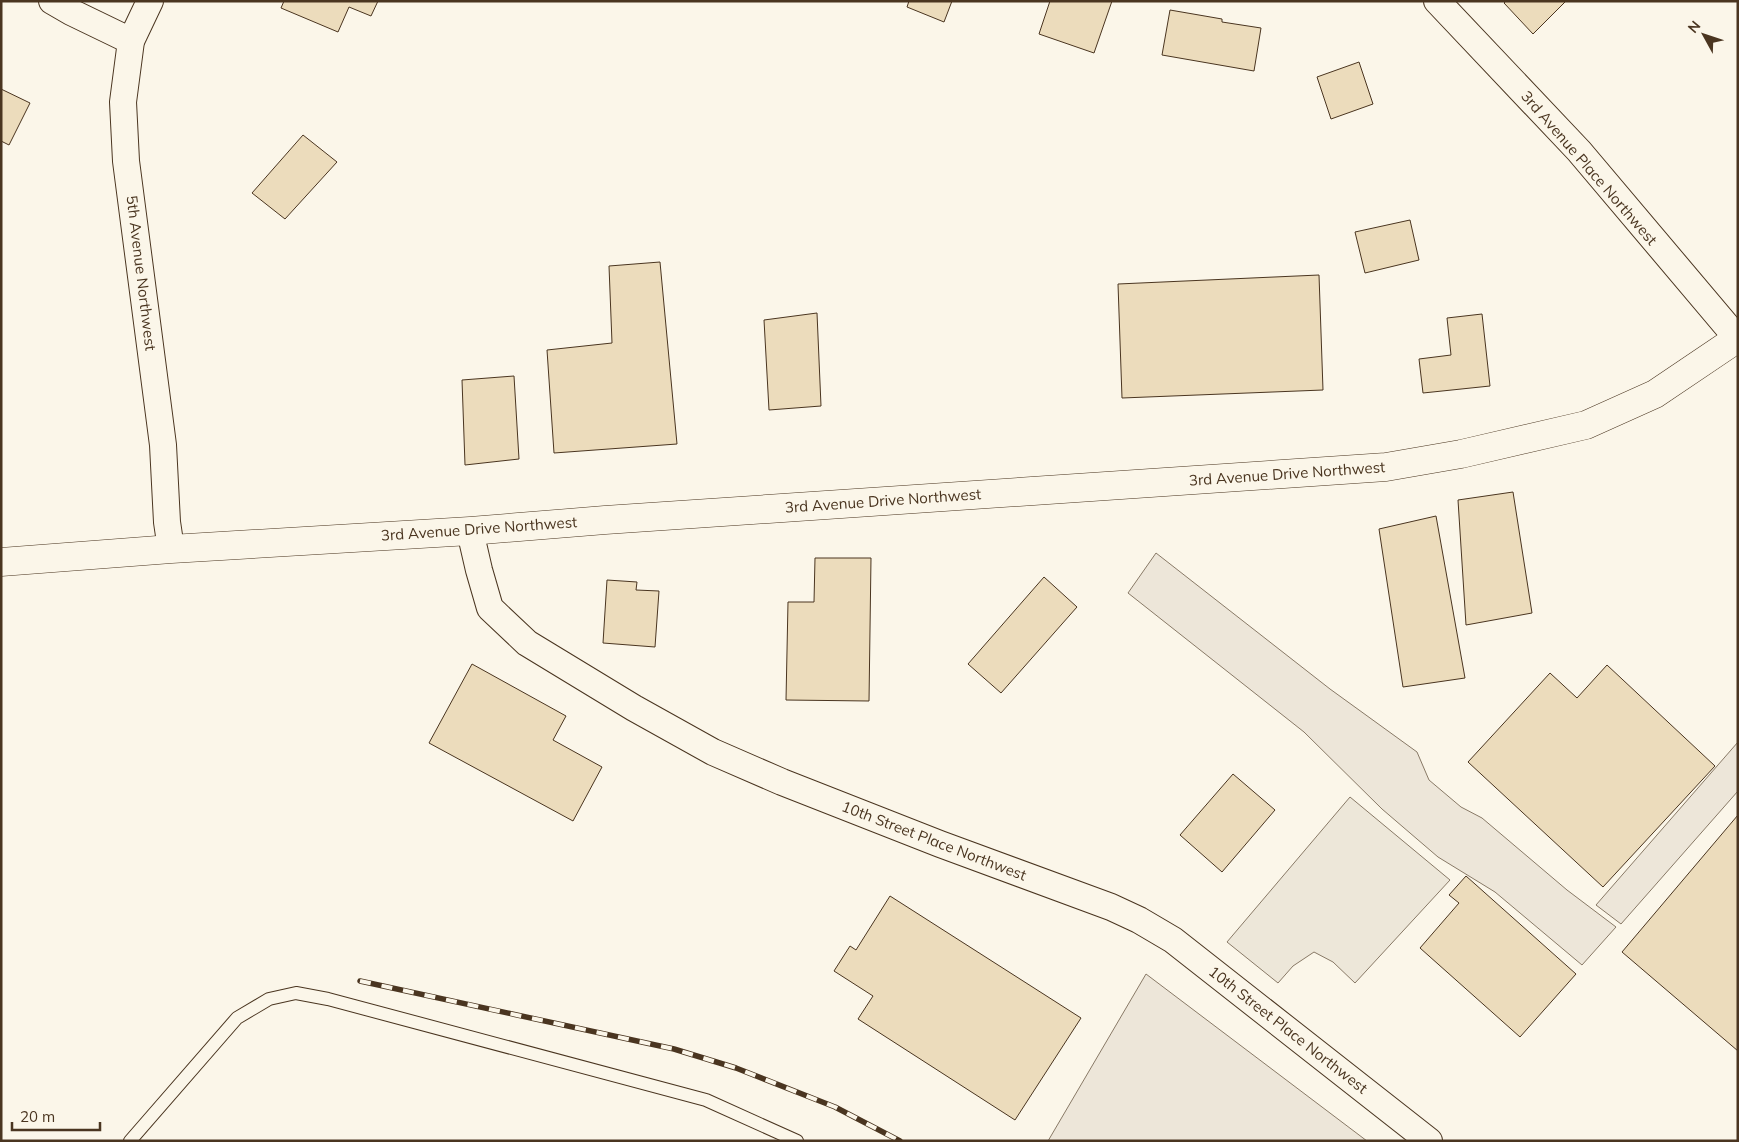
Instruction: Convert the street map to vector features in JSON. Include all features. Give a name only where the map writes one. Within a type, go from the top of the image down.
[{"type":"main road","name":"3rd Avenue Drive Northwest","points":[[1,562],[171,548],[470,531],[605,520],[1386,467],[1461,454],[1586,425],[1655,394],[1738,338]]},
{"type":"street","points":[[52,1],[131,41]]},
{"type":"street","name":"5th Avenue Northwest","points":[[150,1],[131,41],[123,102],[126,161],[163,445],[167,522],[171,548]]},
{"type":"street","name":"3rd Avenue Place Northwest","points":[[1437,1],[1579,151],[1738,338]]},
{"type":"street","name":"10th Street Place Northwest","points":[[470,531],[490,608],[527,643],[634,708],[713,752],[782,782],[930,840],[1111,907],[1139,920],[1173,940],[1429,1141]]},
{"type":"lane","points":[[130,1141],[237,1018],[269,999],[296,993],[706,1100],[797,1141]]},
{"type":"shaded area","points":[[1156,553],[1330,689],[1417,752],[1429,780],[1461,807],[1482,818],[1567,890],[1616,927],[1582,965],[1495,892],[1438,857],[1382,809],[1304,732],[1128,593]]},
{"type":"shaded area","points":[[1738,742],[1738,791],[1621,924],[1596,905]]},
{"type":"shaded area","points":[[1350,797],[1450,880],[1355,983],[1333,962],[1314,952],[1293,966],[1278,983],[1227,942]]},
{"type":"shaded area","points":[[1146,974],[1367,1141],[1048,1141]]},
{"type":"building","points":[[284,1],[378,1],[371,16],[349,7],[338,32],[281,8]]},
{"type":"building","points":[[909,1],[952,1],[944,22],[907,7]]},
{"type":"building","points":[[1050,1],[1112,1],[1094,53],[1039,34]]},
{"type":"building","points":[[1506,1],[1566,1],[1533,34],[1504,3]]},
{"type":"building","points":[[1170,10],[1222,19],[1222,22],[1261,28],[1254,71],[1162,55]]},
{"type":"building","points":[[1359,62],[1373,104],[1331,119],[1317,77]]},
{"type":"building","points":[[1,89],[30,103],[9,145],[1,141]]},
{"type":"building","points":[[303,135],[337,162],[285,219],[252,193]]},
{"type":"building","points":[[1410,220],[1419,260],[1365,273],[1355,232]]},
{"type":"building","points":[[660,262],[677,444],[554,453],[547,350],[612,343],[609,266]]},
{"type":"building","points":[[1319,275],[1323,390],[1122,398],[1118,284]]},
{"type":"building","points":[[817,313],[821,406],[769,410],[764,320]]},
{"type":"building","points":[[1482,314],[1490,386],[1423,393],[1419,359],[1451,355],[1447,318]]},
{"type":"building","points":[[514,376],[519,459],[465,465],[462,380]]},
{"type":"building","points":[[1513,492],[1532,613],[1466,625],[1458,500]]},
{"type":"building","points":[[1436,516],[1465,678],[1403,687],[1379,529]]},
{"type":"building","points":[[815,558],[871,558],[869,701],[786,700],[788,602],[814,602]]},
{"type":"building","points":[[1044,577],[1077,607],[1001,693],[968,664]]},
{"type":"building","points":[[607,580],[637,582],[636,590],[659,591],[655,647],[603,643]]},
{"type":"building","points":[[472,664],[566,716],[553,740],[602,767],[573,821],[429,743]]},
{"type":"building","points":[[1607,665],[1715,766],[1603,887],[1468,762],[1550,673],[1577,698]]},
{"type":"building","points":[[1233,774],[1275,810],[1222,872],[1180,835]]},
{"type":"building","points":[[1738,815],[1738,1051],[1622,952]]},
{"type":"building","points":[[1466,876],[1576,974],[1520,1037],[1420,948],[1459,903],[1449,895]]},
{"type":"building","points":[[890,896],[1081,1018],[1015,1120],[858,1019],[873,996],[834,971],[850,946],[856,950]]},
{"type":"railway","points":[[360,981],[674,1049],[736,1068],[835,1107],[900,1141]]}]
